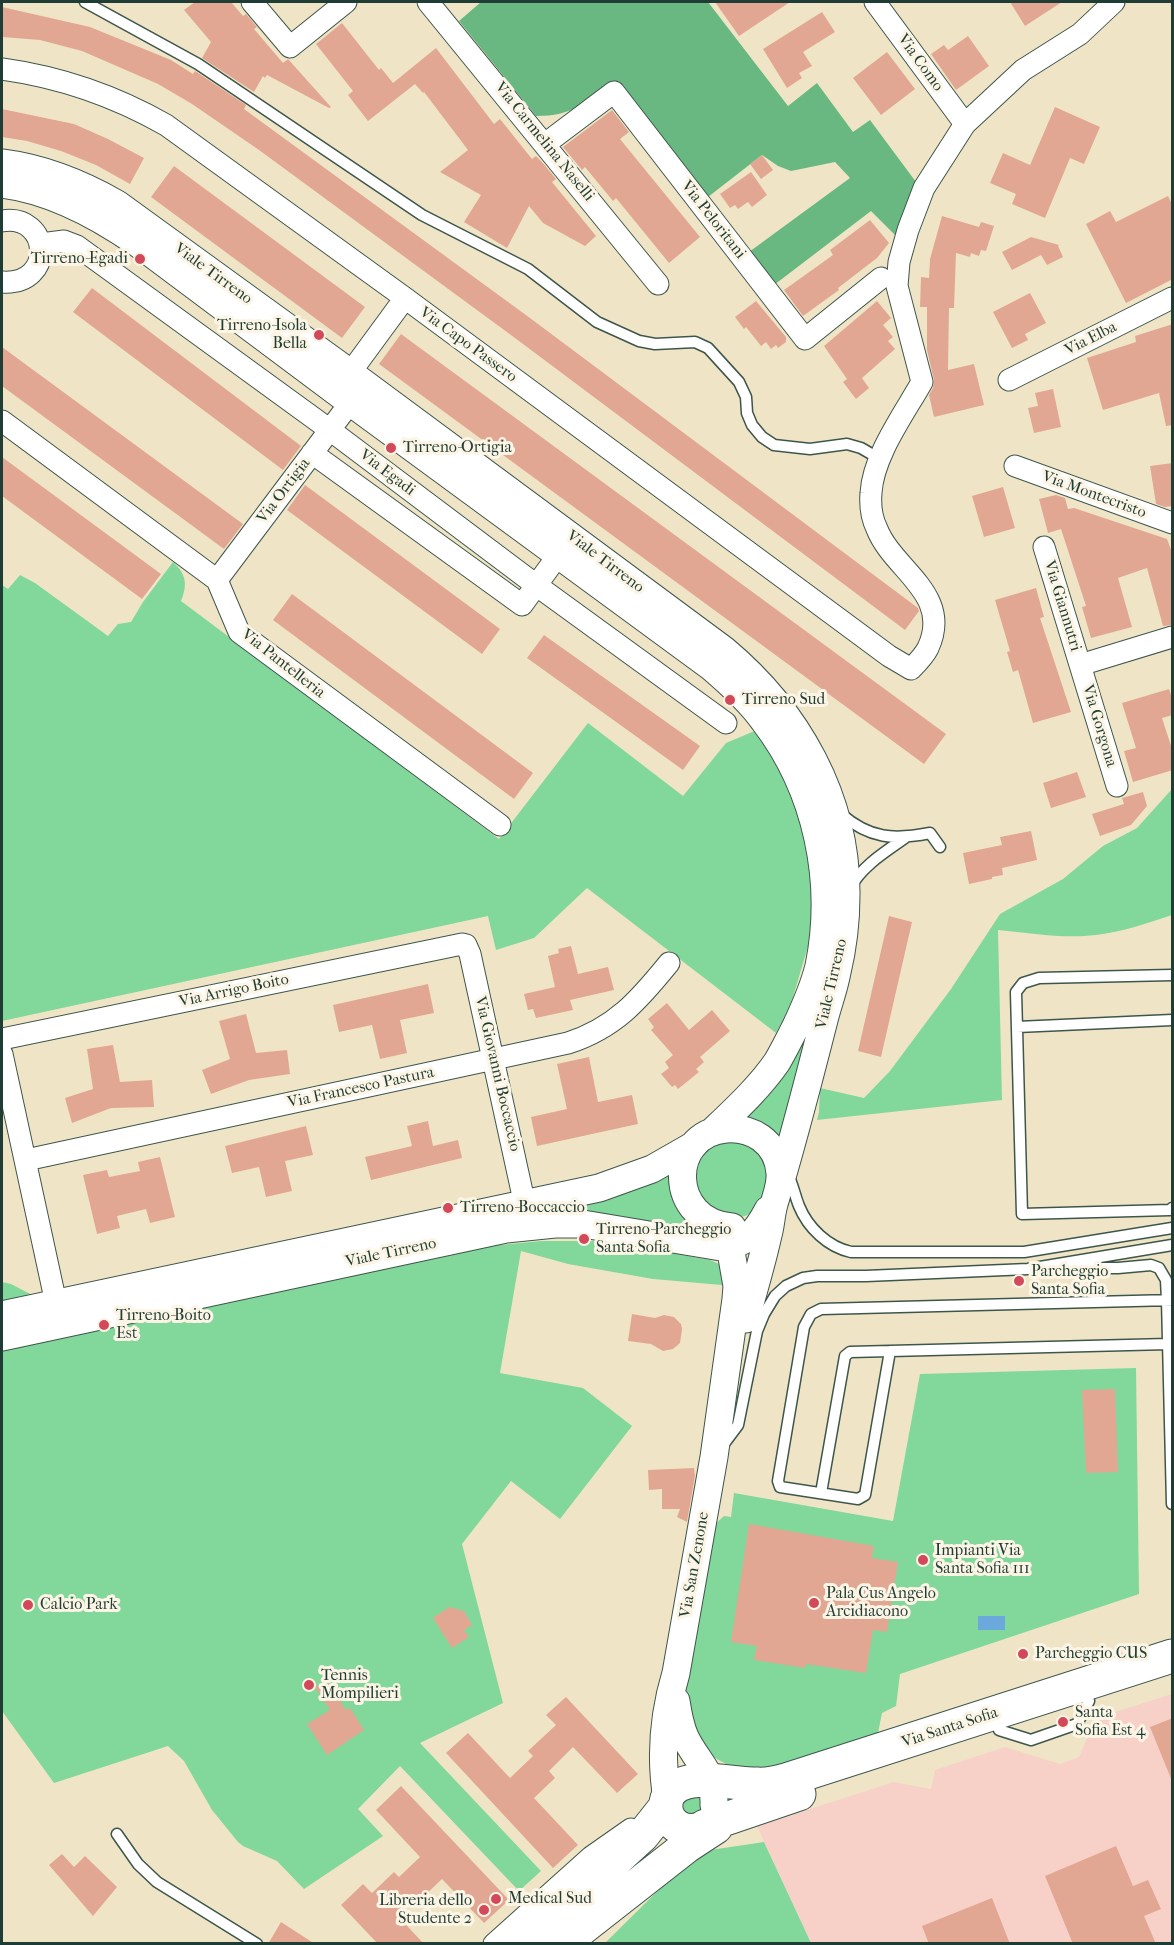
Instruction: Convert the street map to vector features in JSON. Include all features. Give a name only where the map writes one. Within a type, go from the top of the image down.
[{"type":"main road","name":"Via Santa Sofia","points":[[697,1804],[999,1730],[1089,1701],[1171,1660]]},
{"type":"main road","name":"Via Santa Sofia","points":[[562,1944],[643,1874],[697,1804],[789,1779],[1171,1660]]},
{"type":"main road","points":[[524,1944],[644,1835],[697,1804]]},
{"type":"street","points":[[252,2],[290,47],[346,2]]},
{"type":"street","name":"Via Carmelina Naselli","points":[[428,2],[658,284]]},
{"type":"street","name":"Via Como","points":[[875,2],[966,124]]},
{"type":"street","points":[[880,459],[922,382],[897,286],[899,262],[924,188],[966,124],[1023,70],[1080,34],[1114,2]]},
{"type":"street","name":"Via Capo Passero","points":[[2,69],[45,76],[93,91],[144,112],[166,124],[889,656],[911,669],[927,650],[932,636],[933,623],[927,597],[920,584],[889,549],[873,519],[871,493],[880,459]]},
{"type":"street","name":"Via Peloritani","points":[[545,144],[614,92],[805,339],[881,278]]},
{"type":"street","name":"Viale Tirreno","points":[[2,163],[45,173],[81,186],[117,204],[142,234],[354,387],[565,546],[734,687],[764,721],[788,757],[810,807],[820,844],[823,874],[839,904],[812,988],[777,1061],[759,1085],[703,1138],[672,1159],[630,1178],[527,1215],[58,1314],[2,1337]]},
{"type":"street","name":"Viale Tirreno","points":[[2,184],[66,203],[107,223],[142,234]]},
{"type":"street","points":[[2,221],[11,219],[24,223],[34,232],[41,244],[41,257],[36,269],[27,279],[14,283],[2,282]]},
{"type":"street","name":"Via Egadi","points":[[41,244],[64,241],[77,246],[726,723]]},
{"type":"street","name":"Via Ortigia","points":[[217,580],[330,430],[405,298]]},
{"type":"street","name":"Via Elba","points":[[1009,380],[1173,298]]},
{"type":"street","points":[[2,421],[217,580]]},
{"type":"street","points":[[312,453],[522,605],[565,546]]},
{"type":"street","name":"Via Montecristo","points":[[1015,466],[1173,523]]},
{"type":"street","name":"Viale Tirreno","points":[[527,1215],[721,1247],[730,1246],[752,1236],[779,1184],[805,1097],[838,971],[841,842],[832,806],[820,774],[801,736],[773,698],[746,668],[565,546]]},
{"type":"street","name":"Via Giannutri","points":[[1044,547],[1080,665]]},
{"type":"street","name":"Via Pantelleria","points":[[217,580],[239,632],[500,825]]},
{"type":"street","points":[[1080,665],[1173,638]]},
{"type":"street","name":"Via Gorgona","points":[[1080,665],[1117,786]]},
{"type":"street","name":"Via Arrigo Boito","points":[[2,1039],[458,944],[466,945]]},
{"type":"street","name":"Via Giovanni Boccaccio","points":[[466,945],[494,1059],[527,1215]]},
{"type":"street","name":"Via Francesco Pastura","points":[[26,1160],[568,1043],[608,1026],[636,1002],[669,963]]},
{"type":"street","points":[[2,1054],[58,1314]]},
{"type":"street","points":[[732,1128],[752,1133],[769,1145],[779,1184],[714,1457],[737,1286],[730,1246],[714,1224],[698,1214],[687,1199],[682,1180],[685,1161],[703,1138],[732,1128]]},
{"type":"street","points":[[714,1224],[731,1227],[747,1224],[762,1216],[779,1184]]},
{"type":"street","name":"Viale Tirreno","points":[[2,1315],[58,1314]]},
{"type":"street","name":"Via San Zenone","points":[[676,1673],[714,1457]]},
{"type":"street","points":[[676,1673],[667,1703],[664,1780],[697,1804]]},
{"type":"street","points":[[676,1673],[676,1701],[680,1723],[686,1738],[697,1804]]},
{"type":"street","points":[[494,1944],[591,1857],[635,1826],[697,1804]]},
{"type":"street","points":[[582,1944],[643,1874]]},
{"type":"lane","points":[[85,2],[198,63],[422,215],[528,269],[597,322],[639,341],[655,344],[695,342],[708,348],[739,382],[746,397],[747,412],[752,424],[762,437],[774,445],[810,449],[847,444],[861,448],[880,459]]},
{"type":"lane","points":[[832,806],[867,831],[882,836],[905,838],[930,833],[940,847]]},
{"type":"lane","points":[[839,904],[864,870],[879,856],[905,838]]},
{"type":"lane","points":[[1173,975],[1039,978],[1023,983],[1016,992],[1022,1214],[1173,1208]]},
{"type":"lane","points":[[1017,1026],[1173,1020]]},
{"type":"lane","points":[[779,1184],[796,1197],[806,1221],[815,1230],[841,1250],[851,1252],[1024,1252],[1173,1228]]},
{"type":"lane","points":[[1028,1269],[1173,1245]]},
{"type":"lane","points":[[714,1457],[738,1425],[758,1331],[768,1305],[786,1286],[803,1278],[1151,1265],[1159,1268],[1166,1280],[1170,1300],[1168,1344],[1173,1504]]},
{"type":"lane","points":[[890,1351],[865,1495],[858,1499],[780,1487],[777,1481],[804,1327],[811,1314],[820,1309],[1170,1300]]},
{"type":"lane","points":[[821,1493],[845,1356],[850,1352],[1168,1344]]},
{"type":"lane","points":[[117,1834],[138,1864],[157,1882],[257,1944]]},
{"type":"lane","points":[[538,1944],[575,1913]]},
{"type":"shaded area","points":[[1172,1694],[1172,1943],[811,1943],[757,1826],[894,1782],[931,1789],[935,1770],[1005,1747],[1060,1764],[1079,1757],[1096,1718]]},
{"type":"green space","points":[[481,2],[708,2],[788,106],[817,83],[853,132],[870,120],[919,186],[900,238],[871,211],[774,285],[749,252],[850,178],[835,162],[791,171],[778,166],[762,155],[708,197],[621,84],[613,82],[586,102],[569,111],[536,116],[459,21]]},
{"type":"green space","points":[[173,562],[181,571],[185,584],[181,601],[499,839],[588,723],[683,796],[726,743],[757,730],[789,787],[801,821],[809,862],[812,909],[808,946],[791,1004],[776,1033],[587,888],[534,938],[496,950],[488,916],[2,1021],[2,585],[8,589],[20,575],[35,583],[108,636],[118,624],[131,622]]},
{"type":"green space","points":[[1172,789],[1172,915],[1096,935],[1059,936],[998,930],[1002,1100],[817,1120],[820,1088],[864,1098],[890,1071],[951,989],[1000,914],[1063,879],[1103,846],[1137,828]]},
{"type":"green space","points":[[815,1005],[783,1142],[738,1120]]},
{"type":"green space","points":[[734,1138],[762,1152],[771,1189],[756,1208],[745,1216],[738,1217],[707,1211],[691,1176],[705,1148]]},
{"type":"green space","points":[[673,1169],[712,1234],[563,1209]]},
{"type":"green space","points":[[542,1241],[600,1241],[710,1260],[721,1265],[724,1278],[722,1285],[653,1279],[568,1264],[521,1251],[500,1373],[583,1388],[632,1426],[560,1519],[511,1481],[462,1544],[503,1703],[420,1743],[541,1871],[519,1891],[400,1766],[358,1809],[383,1836],[304,1889],[277,1861],[238,1842],[212,1810],[184,1761],[168,1746],[54,1783],[2,1711],[2,1350],[489,1246]]},
{"type":"green space","points":[[2,1282],[11,1284],[34,1296],[2,1302]]},
{"type":"green space","name":"Impianti Via Santa Sofia 111","points":[[1136,1368],[1139,1594],[900,1674],[896,1706],[882,1713],[877,1738],[776,1769],[730,1766],[708,1752],[696,1736],[683,1699],[712,1527],[724,1516],[731,1517],[734,1493],[893,1521],[920,1374]]},
{"type":"green space","points":[[686,1792],[703,1798],[706,1810],[691,1823],[677,1798]]},
{"type":"green space","points":[[764,1842],[811,1943],[604,1944],[697,1852]]},
{"type":"water","points":[[978,1616],[1005,1616],[1005,1630],[978,1630]]},
{"type":"building","points":[[195,2],[231,2],[243,16],[246,14],[257,27],[254,29],[283,63],[288,59],[331,107],[267,75],[265,78],[263,76],[254,92],[202,58],[211,42],[184,10]]},
{"type":"building","points":[[715,2],[790,2],[739,36]]},
{"type":"building","points":[[1010,2],[1062,2],[1025,26]]},
{"type":"building","points":[[2,7],[90,27],[171,60],[193,74],[195,71],[246,105],[244,109],[530,318],[919,611],[905,630],[515,338],[259,150],[192,104],[158,84],[82,51],[40,40],[2,37]]},
{"type":"building","points":[[822,12],[835,32],[803,52],[812,66],[799,73],[802,78],[787,88],[763,49]]},
{"type":"building","points":[[342,23],[379,70],[381,68],[393,83],[436,48],[494,124],[500,119],[532,159],[536,156],[542,162],[556,179],[552,182],[596,236],[585,246],[543,223],[529,206],[507,248],[464,222],[481,195],[440,172],[468,150],[424,92],[415,84],[368,121],[348,95],[353,91],[316,44]]},
{"type":"building","points":[[968,36],[989,66],[956,90],[931,54],[944,45],[948,50]]},
{"type":"building","points":[[887,52],[915,89],[881,115],[853,78]]},
{"type":"building","points":[[1055,107],[1100,127],[1084,164],[1070,158],[1045,218],[1012,204],[1016,194],[990,183],[1003,153],[1030,165]]},
{"type":"building","points":[[2,109],[74,124],[144,158],[130,184],[96,165],[61,151],[27,141],[2,137]]},
{"type":"building","points":[[612,110],[629,132],[620,139],[700,237],[669,263],[616,198],[613,201],[585,167],[582,170],[563,147]]},
{"type":"building","points":[[762,155],[773,170],[761,179],[750,164]]},
{"type":"building","points":[[174,166],[365,307],[342,338],[151,197]]},
{"type":"building","points":[[751,172],[767,195],[752,207],[748,202],[738,209],[735,205],[730,208],[720,194]]},
{"type":"building","points":[[1168,196],[1173,206],[1173,279],[1126,303],[1086,224],[1110,211],[1116,222]]},
{"type":"building","points":[[942,216],[979,227],[981,222],[994,226],[986,251],[981,250],[979,256],[971,253],[970,257],[956,253],[954,308],[949,308],[948,370],[974,364],[984,405],[934,417],[929,395],[934,380],[927,350],[927,307],[920,307],[921,277],[929,278],[930,259]]},
{"type":"building","points":[[870,220],[889,243],[877,258],[803,316],[784,290],[833,255],[830,250]]},
{"type":"building","points":[[1031,237],[1059,245],[1063,257],[1047,265],[1041,255],[1012,270],[1002,252]]},
{"type":"building","points":[[92,288],[301,446],[283,470],[73,312]]},
{"type":"building","points":[[1030,293],[1046,323],[1025,334],[1028,340],[1012,348],[993,312]]},
{"type":"building","points":[[756,301],[786,337],[786,342],[778,348],[776,345],[771,349],[766,342],[761,346],[735,317]]},
{"type":"building","points":[[877,301],[891,318],[883,325],[893,337],[888,341],[895,349],[862,378],[869,388],[856,399],[843,382],[847,379],[824,346]]},
{"type":"building","points":[[1173,324],[1173,425],[1166,426],[1159,393],[1103,410],[1087,358],[1136,342],[1135,336]]},
{"type":"building","points":[[401,334],[946,734],[924,764],[379,364]]},
{"type":"building","points":[[2,347],[243,524],[224,549],[2,386]]},
{"type":"building","points":[[1053,389],[1061,427],[1034,433],[1028,408],[1038,406],[1035,393]]},
{"type":"building","points":[[2,457],[161,574],[142,599],[2,496]]},
{"type":"building","points":[[1173,463],[1173,506],[1165,507],[1156,504],[1150,466]]},
{"type":"building","points":[[305,485],[500,629],[482,654],[287,510]]},
{"type":"building","points":[[1003,487],[1015,528],[984,537],[972,496]]},
{"type":"building","points":[[1056,495],[1065,498],[1068,509],[1074,508],[1167,539],[1173,555],[1173,625],[1163,626],[1147,568],[1118,578],[1132,627],[1091,638],[1082,607],[1086,606],[1061,529],[1048,533],[1039,499]]},
{"type":"building","points":[[1036,588],[1044,617],[1040,618],[1071,712],[1033,723],[1018,670],[1013,672],[1007,652],[1010,651],[995,600]]},
{"type":"building","points":[[292,594],[533,773],[514,799],[273,620]]},
{"type":"building","points":[[544,635],[700,746],[683,770],[527,658]]},
{"type":"building","points":[[1169,689],[1173,701],[1173,715],[1162,718],[1173,752],[1173,770],[1133,782],[1124,751],[1136,748],[1122,703]]},
{"type":"building","points":[[1077,772],[1086,797],[1051,808],[1043,783]]},
{"type":"building","points":[[1143,792],[1147,806],[1131,825],[1100,836],[1092,814],[1124,804],[1122,798]]},
{"type":"building","points":[[1031,831],[1037,860],[1002,868],[1003,875],[969,884],[963,853],[1002,845],[1000,837]]},
{"type":"building","points":[[889,916],[912,922],[881,1057],[858,1051]]},
{"type":"building","points":[[571,946],[578,974],[608,967],[614,990],[570,1000],[573,1010],[536,1018],[533,1009],[528,1010],[524,994],[555,987],[548,956],[559,953],[558,949]]},
{"type":"building","points":[[428,984],[434,1013],[400,1020],[407,1053],[380,1059],[372,1025],[339,1032],[333,1005]]},
{"type":"building","points":[[667,1003],[689,1030],[712,1010],[730,1031],[700,1057],[704,1062],[696,1069],[699,1072],[678,1089],[675,1085],[672,1087],[661,1074],[669,1068],[665,1062],[673,1055],[651,1030],[654,1027],[648,1019]]},
{"type":"building","points":[[246,1014],[256,1053],[287,1050],[290,1074],[249,1080],[211,1094],[202,1070],[230,1059],[219,1021]]},
{"type":"building","points":[[113,1045],[120,1082],[152,1080],[154,1107],[111,1108],[72,1123],[65,1098],[93,1089],[87,1049]]},
{"type":"building","points":[[589,1057],[598,1102],[632,1095],[638,1124],[537,1146],[531,1117],[567,1109],[557,1064]]},
{"type":"building","points":[[428,1121],[433,1146],[458,1140],[462,1158],[371,1180],[365,1157],[412,1146],[407,1126]]},
{"type":"building","points":[[306,1126],[313,1155],[285,1161],[292,1191],[266,1197],[259,1167],[232,1173],[225,1146]]},
{"type":"building","points":[[160,1157],[175,1217],[150,1223],[146,1209],[117,1216],[120,1228],[97,1234],[83,1175],[107,1170],[109,1177],[140,1171],[138,1162]]},
{"type":"building","points":[[632,1314],[655,1318],[664,1315],[674,1317],[681,1324],[680,1343],[673,1349],[663,1351],[651,1344],[628,1341]]},
{"type":"building","points":[[1115,1389],[1118,1472],[1086,1473],[1082,1390]]},
{"type":"building","points":[[694,1468],[695,1476],[687,1522],[677,1517],[680,1509],[662,1509],[662,1489],[649,1490],[648,1470]]},
{"type":"building","name":"Pala Cus Angelo Arcidiacono","points":[[749,1524],[874,1546],[872,1558],[898,1562],[887,1632],[873,1630],[866,1673],[806,1664],[805,1668],[754,1660],[757,1646],[731,1642]]},
{"type":"building","points":[[449,1607],[464,1611],[472,1625],[464,1630],[469,1637],[452,1648],[433,1618]]},
{"type":"building","points":[[326,1680],[346,1710],[350,1708],[364,1730],[327,1755],[307,1724],[330,1710],[315,1687]]},
{"type":"building","points":[[566,1697],[638,1774],[617,1793],[573,1747],[549,1771],[555,1778],[534,1798],[578,1845],[553,1868],[446,1753],[468,1733],[510,1778],[533,1756],[528,1751],[556,1725],[546,1715]]},
{"type":"building","points":[[1173,1718],[1173,1781],[1172,1781],[1150,1727]]},
{"type":"building","points":[[401,1786],[509,1900],[484,1923],[442,1879],[420,1900],[416,1895],[396,1914],[424,1944],[378,1944],[341,1905],[363,1884],[372,1893],[394,1872],[399,1877],[420,1857],[376,1810]]},
{"type":"building","points":[[1116,1846],[1133,1886],[1148,1880],[1161,1909],[1144,1916],[1156,1944],[1073,1944],[1045,1876]]},
{"type":"building","points":[[62,1854],[74,1867],[85,1856],[117,1887],[93,1916],[49,1865]]},
{"type":"building","points":[[992,1898],[1010,1944],[929,1944],[922,1926]]},
{"type":"building","points":[[281,1922],[315,1944],[268,1944]]},
{"type":"place","name":"Tirreno-Egadi","points":[[140,259]]},
{"type":"place","name":"Tirreno-Isola Bella","points":[[319,335]]},
{"type":"place","name":"Tirreno-Ortigia","points":[[391,448]]},
{"type":"place","name":"Tirreno Sud","points":[[730,700]]},
{"type":"place","name":"Tirreno-Boccaccio","points":[[448,1208]]},
{"type":"place","name":"Tirreno-Parcheggio Santa Sofia","points":[[584,1239]]},
{"type":"place","name":"Parcheggio Santa Sofia","points":[[1019,1281]]},
{"type":"place","name":"Tirreno-Boito Est","points":[[104,1325]]},
{"type":"place","name":"Impianti Via Santa Sofia 111","points":[[923,1560]]},
{"type":"place","name":"Pala Cus Angelo Arcidiacono","points":[[814,1603]]},
{"type":"place","name":"Calcio Park","points":[[28,1605]]},
{"type":"place","name":"Parcheggio CUS","points":[[1023,1654]]},
{"type":"place","name":"Tennis Mompilieri","points":[[309,1685]]},
{"type":"place","name":"Santa Sofia Est 4","points":[[1063,1722]]},
{"type":"place","name":"Medical Sud","points":[[496,1899]]},
{"type":"place","name":"Libreria dello Studente 2","points":[[484,1910]]}]
